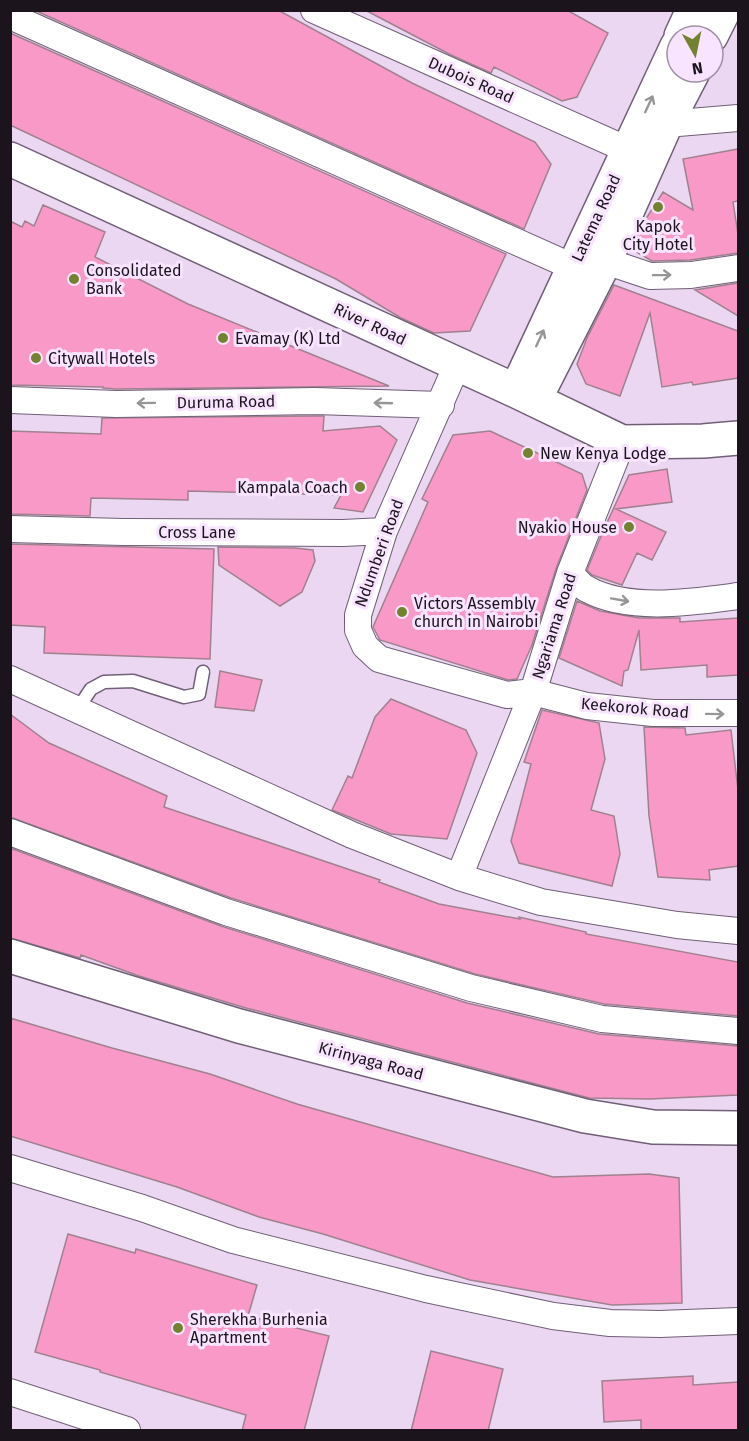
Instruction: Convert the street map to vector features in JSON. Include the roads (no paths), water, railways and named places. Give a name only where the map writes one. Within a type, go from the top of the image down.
[{"type":"street","name":"Dubois Road","points":[[314,10],[630,165]]},
{"type":"street","points":[[10,16],[573,267]]},
{"type":"street","name":"Latema Road","points":[[525,396],[605,261],[630,165],[665,76]]},
{"type":"street","name":"Latema Road","points":[[525,396],[573,267],[630,165],[666,124],[687,84]]},
{"type":"street","points":[[666,124],[738,118]]},
{"type":"street","name":"River Road","points":[[10,159],[622,442],[738,438]]},
{"type":"street","points":[[605,261],[650,276],[691,275],[738,268]]},
{"type":"street","name":"Ndumberi Road","points":[[457,365],[384,531],[358,615],[358,630],[365,646],[379,659],[507,695],[532,692]]},
{"type":"street","name":"Duruma Road","points":[[10,400],[116,404],[315,401],[441,405]]},
{"type":"street","name":"Ngariama Road","points":[[459,877],[532,692],[570,573],[622,442]]},
{"type":"street","name":"Cross Lane","points":[[10,529],[146,532],[343,533],[384,531]]},
{"type":"street","points":[[570,573],[585,588],[618,601],[654,603],[738,596]]},
{"type":"street","points":[[10,679],[352,835],[459,877],[541,902],[677,925],[738,931]]},
{"type":"street","name":"Keekorok Road","points":[[532,692],[587,706],[653,712],[738,714]]},
{"type":"street","points":[[10,832],[226,912],[471,988],[602,1019],[738,1031]]},
{"type":"street","name":"Kirinyaga Road","points":[[10,956],[239,1026],[585,1116],[653,1127],[738,1128]]},
{"type":"street","points":[[10,1168],[142,1208],[233,1240],[426,1289],[553,1316],[620,1323],[738,1322]]},
{"type":"street","points":[[10,1392],[127,1431]]},
{"type":"street","points":[[50,1405],[98,1431]]},
{"type":"lane","points":[[77,710],[91,689],[104,682],[133,681],[184,697],[199,694],[204,672]]},
{"type":"place","name":"Kapok City Hotel","points":[[658,207]]},
{"type":"place","name":"Consolidated Bank","points":[[74,279]]},
{"type":"place","name":"Evamay (K) Ltd","points":[[223,338]]},
{"type":"place","name":"Citywall Hotels","points":[[36,358]]},
{"type":"place","name":"New Kenya Lodge","points":[[528,453]]},
{"type":"place","name":"Kampala Coach","points":[[360,487]]},
{"type":"place","name":"Nyakio House","points":[[629,527]]},
{"type":"place","name":"Victors Assembly church in Nairobi","points":[[402,612]]},
{"type":"place","name":"Sherekha Burhenia Apartment","points":[[178,1328]]}]
